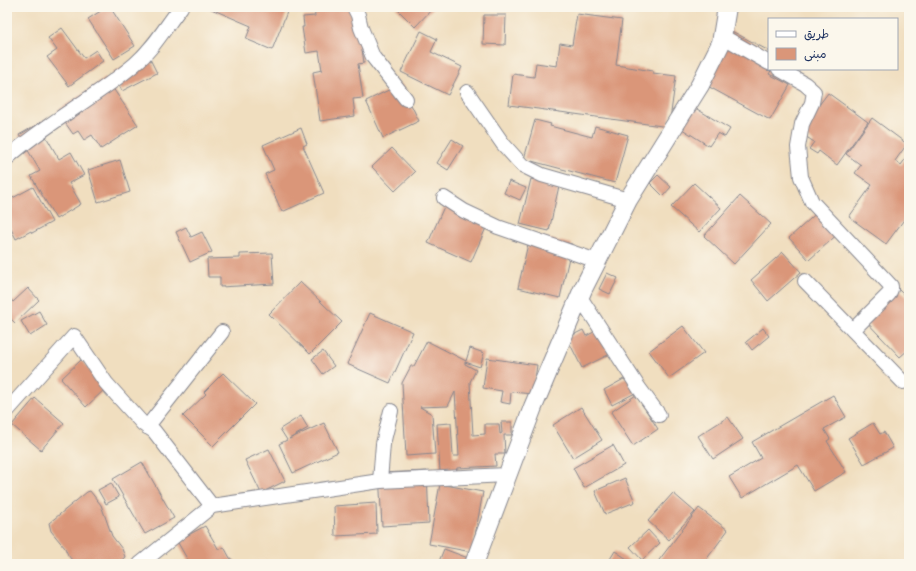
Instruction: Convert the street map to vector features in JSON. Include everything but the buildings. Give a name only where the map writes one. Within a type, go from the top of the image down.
[{"type":"street","points":[[7,158],[21,145],[136,64],[151,48],[181,7]]},
{"type":"street","points":[[354,7],[373,57],[406,99]]},
{"type":"street","points":[[474,564],[532,407],[580,297],[628,200],[700,85],[720,43],[727,7]]},
{"type":"street","points":[[722,36],[768,62]]},
{"type":"street","points":[[781,70],[805,84],[814,92],[812,103],[802,124],[798,147],[801,177],[812,202],[891,286],[889,294],[853,330]]},
{"type":"street","points":[[467,92],[503,144],[522,165],[542,175],[628,200]]},
{"type":"street","points":[[444,198],[464,211],[498,227],[597,261]]},
{"type":"street","points":[[805,282],[902,382]]},
{"type":"street","points":[[580,297],[639,388],[659,415]]},
{"type":"street","points":[[148,427],[222,332]]},
{"type":"street","points":[[7,411],[74,336],[106,383],[143,424],[154,431],[212,506]]},
{"type":"street","points":[[380,481],[383,444],[391,411]]},
{"type":"street","points":[[140,564],[212,506],[380,481],[507,475]]}]
